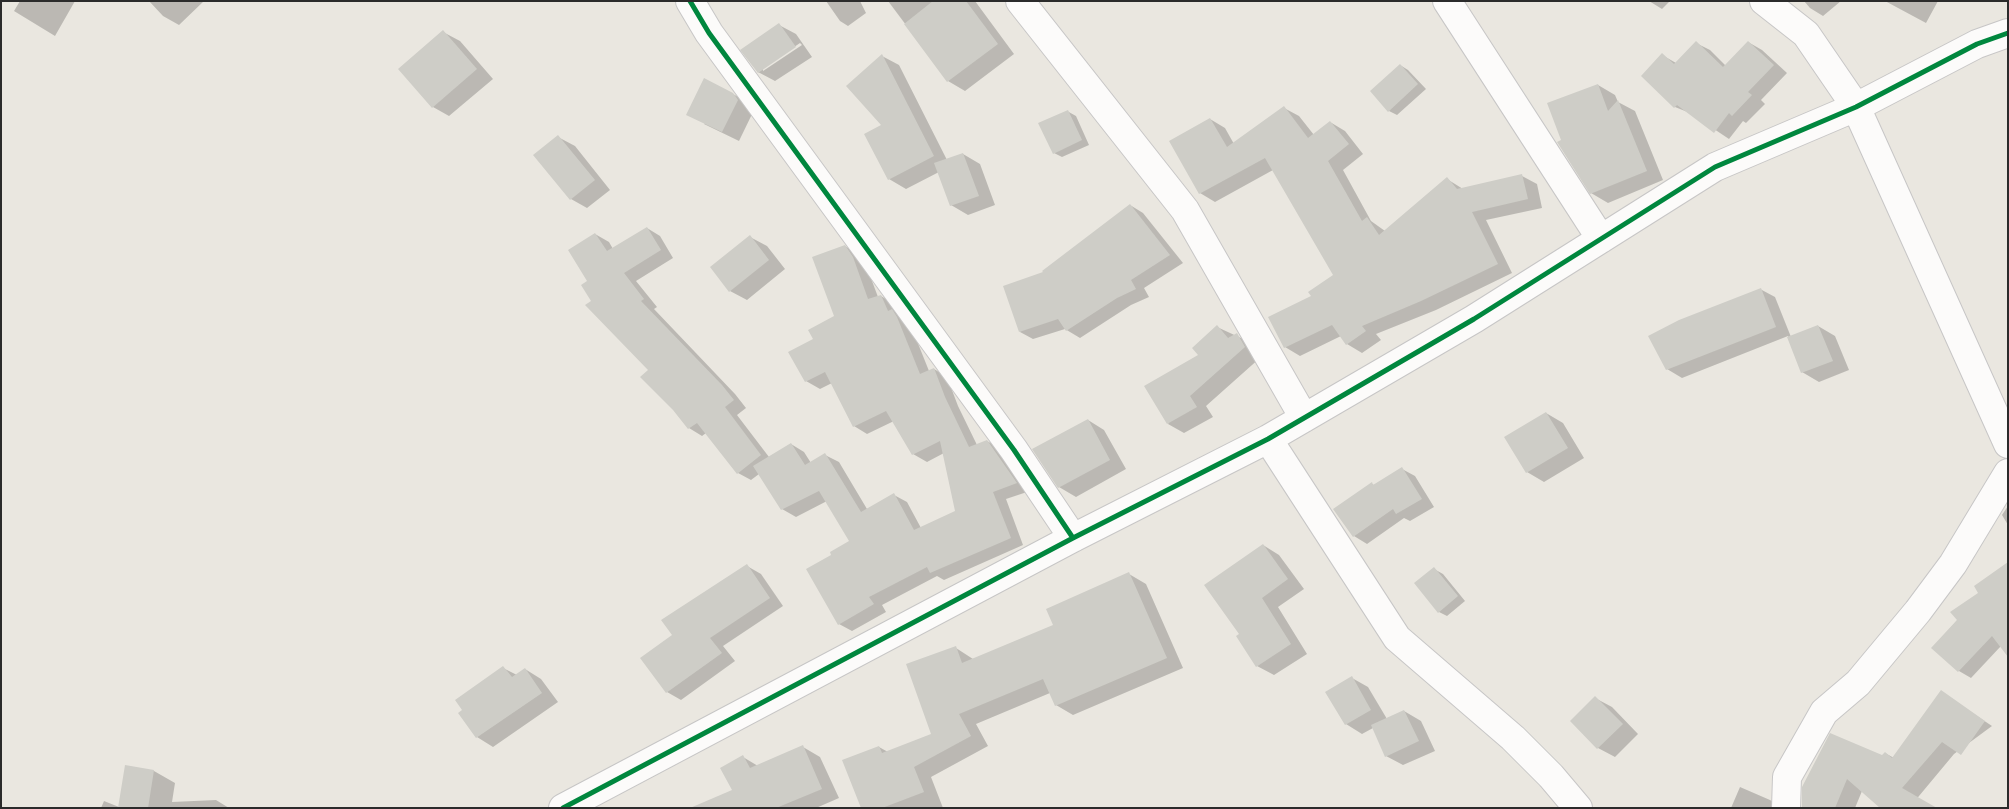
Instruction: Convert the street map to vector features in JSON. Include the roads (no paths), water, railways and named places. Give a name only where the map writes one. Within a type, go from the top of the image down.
[{"type":"street","points":[[690,1],[709,33],[1014,450],[1072,538]]},
{"type":"street","points":[[1020,1],[1185,210],[1304,418]]},
{"type":"street","points":[[1447,1],[1600,239]]},
{"type":"street","points":[[1764,1],[1806,34],[1856,107],[2008,444]]},
{"type":"street","points":[[562,808],[1072,538],[1268,439],[1474,319],[1715,167],[1856,107],[1978,44],[2008,34]]},
{"type":"street","points":[[1268,439],[1397,638],[1513,738],[1551,776],[1578,808]]},
{"type":"street","points":[[1786,808],[1788,777],[1824,712],[1858,682],[1918,611],[1953,564],[2008,473]]}]
